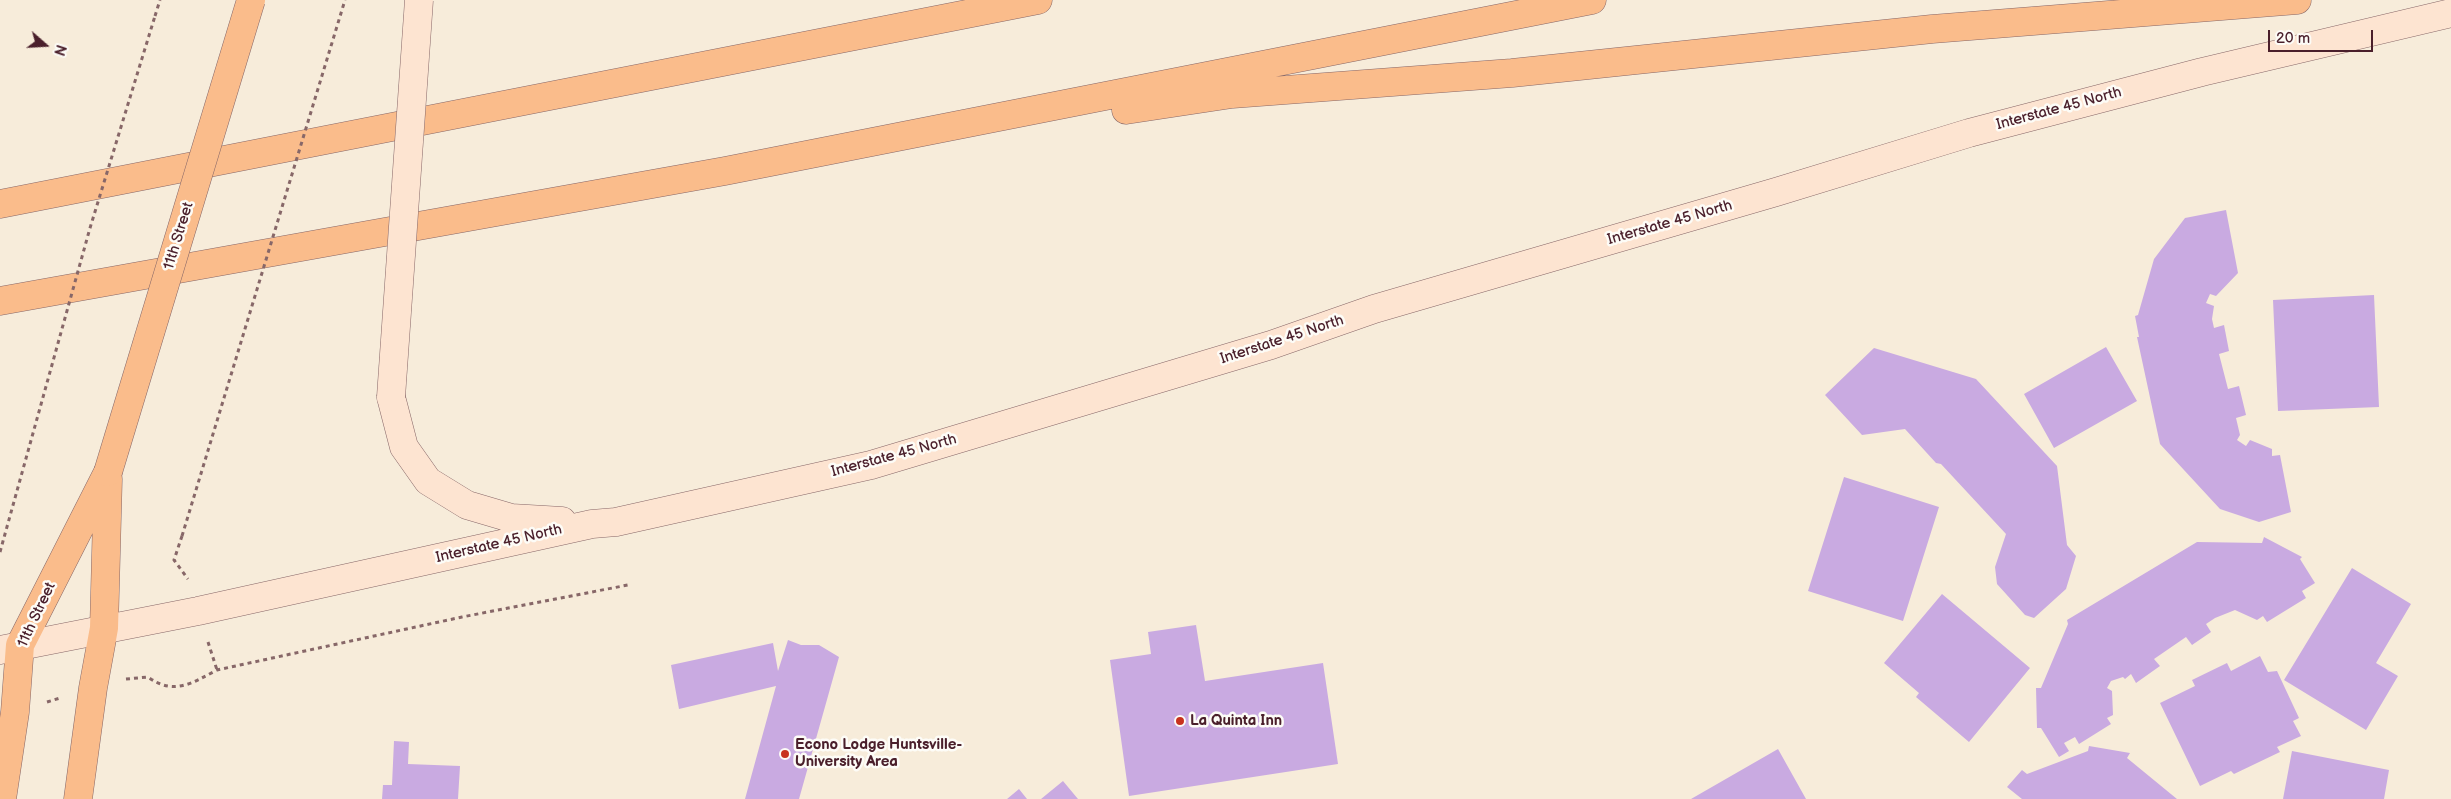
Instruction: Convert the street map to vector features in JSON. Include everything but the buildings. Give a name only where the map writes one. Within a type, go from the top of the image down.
[{"type":"main road","name":"11th Street","points":[[2,799],[15,712],[10,647],[108,472],[251,0]]},
{"type":"main road","points":[[419,0],[391,397],[404,447],[428,480],[467,505],[512,518],[592,524]]},
{"type":"main road","points":[[0,204],[1038,0]]},
{"type":"main road","points":[[0,301],[725,171],[1592,0]]},
{"type":"main road","points":[[725,171],[1232,94],[1512,73],[1932,29],[2297,0]]},
{"type":"main road","name":"Interstate 45 North","points":[[10,647],[207,609],[592,524],[616,522],[872,465],[1271,345],[1374,309],[1968,133],[2202,72],[2451,13]]},
{"type":"main road","name":"11th Street","points":[[78,799],[93,688],[104,628],[108,472]]},
{"type":"path","points":[[0,552],[87,238],[160,0]]},
{"type":"path","points":[[182,536],[345,0]]},
{"type":"path","points":[[15,712],[135,676],[148,677],[158,684],[170,688],[190,684],[217,670],[462,617],[628,586]]},
{"type":"place","name":"La Quinta Inn","points":[[1180,721]]},
{"type":"place","name":"Econo Lodge Huntsville- University Area","points":[[785,754]]}]
